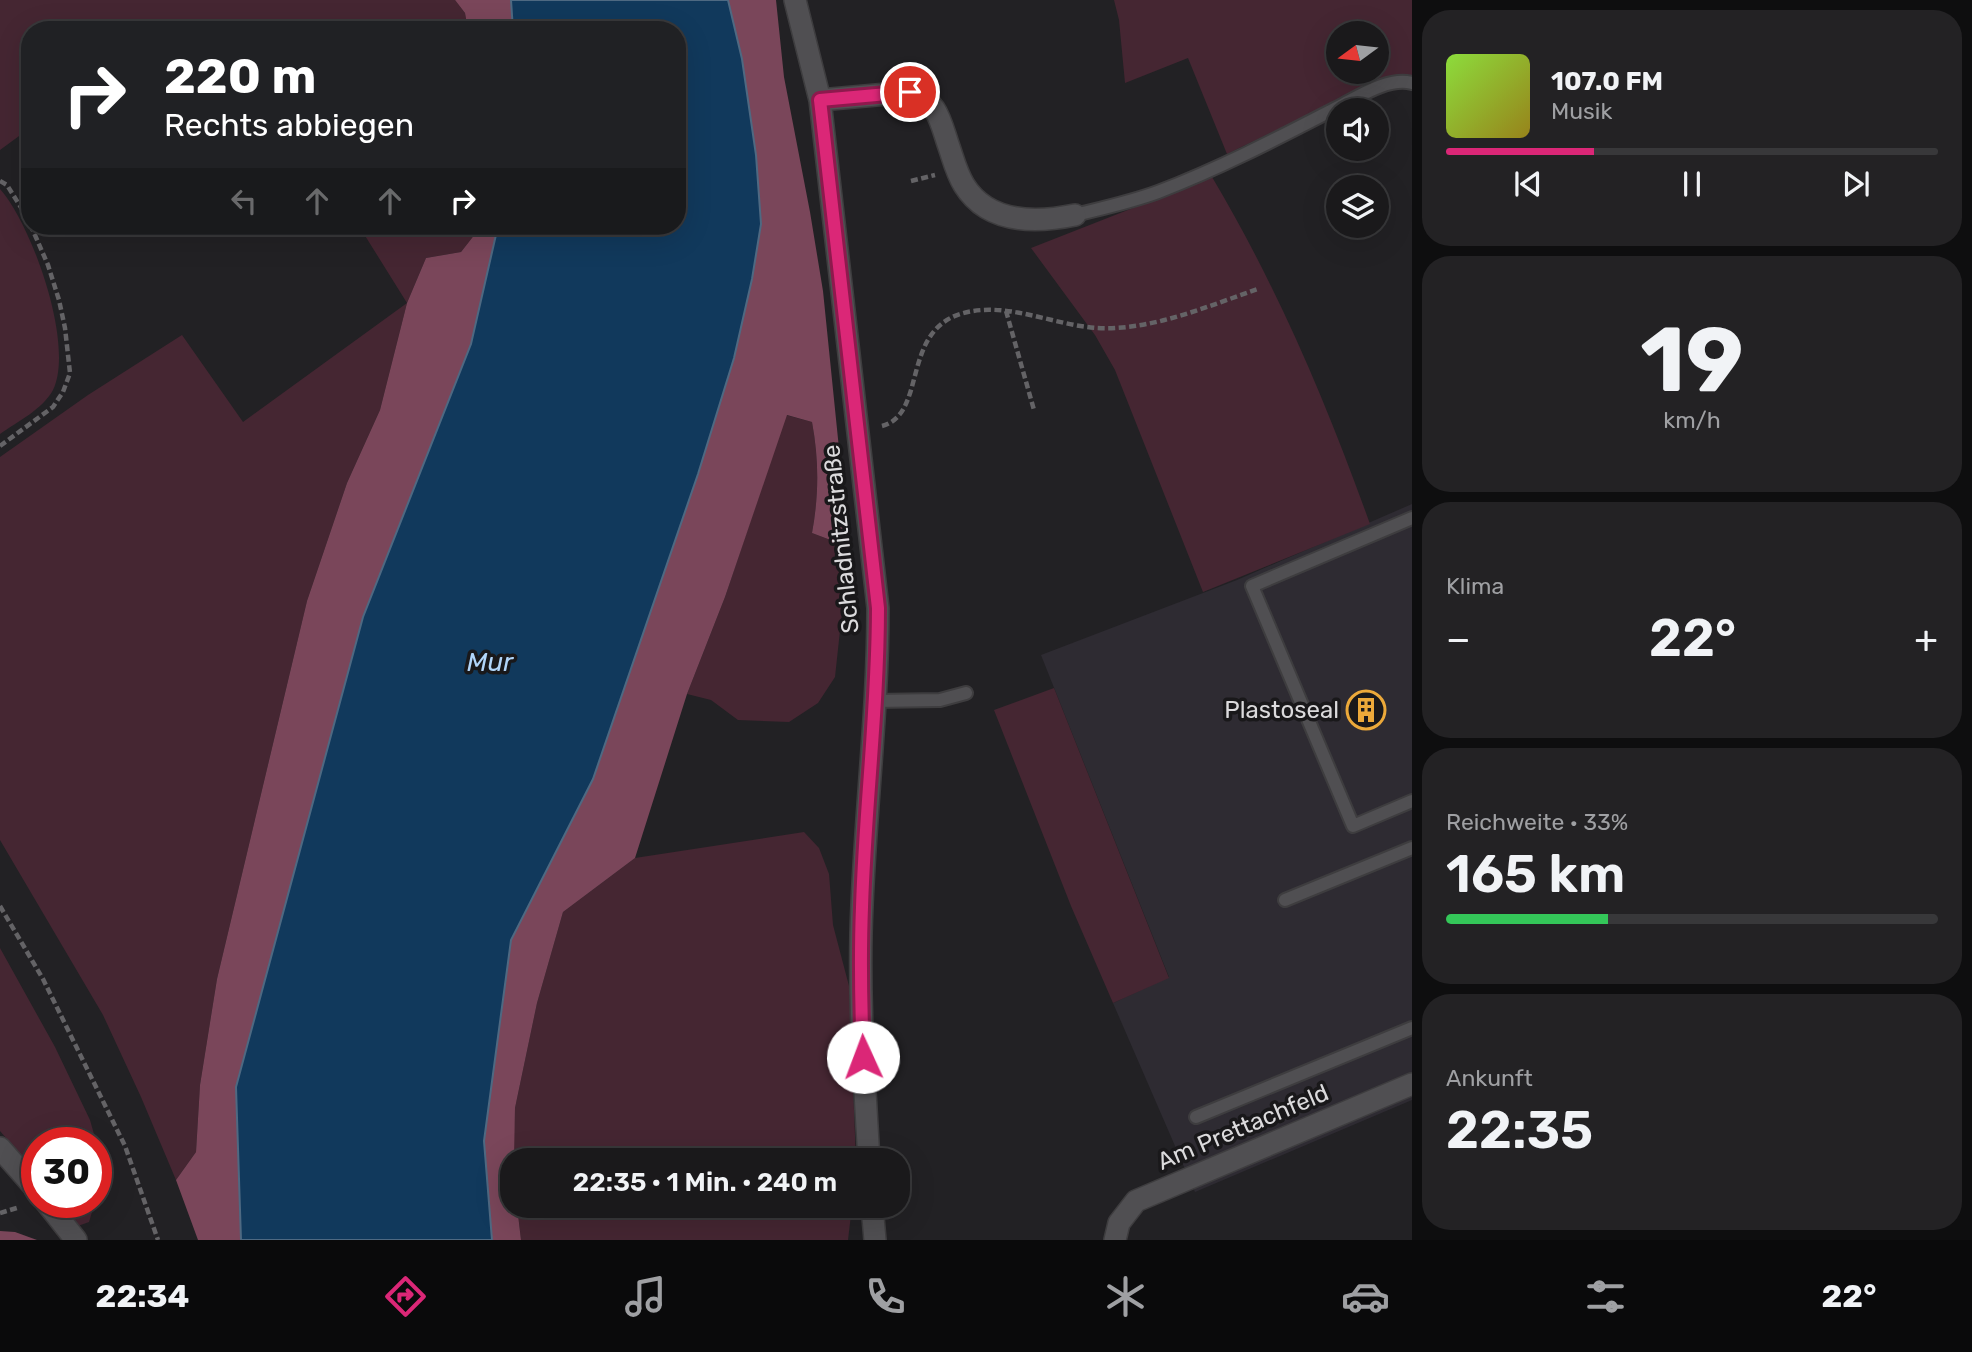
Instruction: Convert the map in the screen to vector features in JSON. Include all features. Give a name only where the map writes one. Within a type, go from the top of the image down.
[{"type":"street","name":"Schladnitzstraße","points":[[795,0],[820,100],[878,608],[860,989],[868,1148]]},
{"type":"street","points":[[820,100],[910,92],[920,95],[934,107],[940,118],[964,186],[984,205],[1007,216],[1030,220],[1075,215]]},
{"type":"street","name":"Am Prettachfeld","points":[[1115,1240],[1119,1223],[1136,1201],[1412,1084]]},
{"type":"street","points":[[0,1147],[21,1171]]},
{"type":"street","points":[[59,1218],[76,1240]]},
{"type":"street","points":[[873,1218],[875,1240]]},
{"type":"lane","points":[[1075,215],[1157,192],[1259,147],[1358,97],[1391,84],[1405,81],[1412,83]]},
{"type":"lane","points":[[1412,518],[1252,586],[1353,826],[1412,801]]},
{"type":"lane","points":[[874,701],[940,700],[966,693]]},
{"type":"lane","points":[[1285,900],[1412,848]]},
{"type":"lane","points":[[1196,1117],[1412,1028]]},
{"type":"path","points":[[0,181],[7,185],[21,208]]},
{"type":"path","points":[[0,446],[54,407],[70,373],[65,328],[48,265],[36,235]]},
{"type":"path","points":[[857,432],[889,424],[905,407],[921,351],[937,327],[958,315],[985,309],[1085,326],[1118,328],[1157,321],[1258,289]]},
{"type":"path","points":[[1006,312],[1034,410]]},
{"type":"path","points":[[0,906],[43,979],[125,1146],[158,1240]]},
{"type":"shaded area","points":[[0,0],[455,0],[465,13],[466,21],[21,21],[21,135],[0,150]]},
{"type":"shaded area","points":[[455,0],[511,0],[512,21],[466,21],[465,13]]},
{"type":"shaded area","points":[[728,0],[776,0],[784,77],[823,291],[849,547],[812,533],[817,477],[812,422],[787,415],[725,597],[687,694],[635,858],[563,912],[537,1003],[515,1108],[514,1148],[500,1148],[500,1218],[518,1218],[521,1240],[492,1240],[484,1141],[511,940],[593,779],[698,474],[734,358],[752,279],[761,224],[756,155],[742,59]]},
{"type":"shaded area","points":[[1114,0],[1412,0],[1412,75],[1390,76],[1390,21],[1326,21],[1326,84],[1372,84],[1343,98],[1326,98],[1326,106],[1227,154],[1188,58],[1125,83],[1119,20]]},
{"type":"shaded area","points":[[1212,177],[1258,260],[1299,346],[1370,524],[1203,592],[1115,370],[1095,335],[1031,248]]},
{"type":"shaded area","points":[[0,189],[21,222],[21,235],[28,235],[47,286],[58,345],[58,370],[49,397],[29,415],[0,434]]},
{"type":"shaded area","points":[[365,235],[474,235],[461,252],[426,258],[407,303]]},
{"type":"shaded area","points":[[474,235],[496,235],[471,344],[363,617],[236,1087],[241,1240],[198,1240],[176,1180],[196,1152],[200,1085],[217,979],[307,601],[347,483],[380,410],[407,303],[426,258],[461,252]]},
{"type":"shaded area","points":[[407,303],[380,410],[347,483],[307,601],[217,979],[200,1085],[196,1152],[176,1180],[103,1015],[0,840],[0,457],[88,395],[182,335],[243,422]]},
{"type":"shaded area","points":[[786,415],[812,422],[817,477],[812,533],[849,547],[835,677],[818,703],[789,722],[738,720],[711,700],[687,694],[725,597]]},
{"type":"shaded area","points":[[1412,504],[1412,1100],[1195,1192],[1113,1003],[1169,977],[1041,655],[1237,580]]},
{"type":"shaded area","points":[[1054,688],[1169,978],[1113,1003],[1071,906],[994,710]]},
{"type":"shaded area","points":[[804,832],[819,848],[829,874],[833,925],[849,986],[856,1148],[513,1148],[515,1108],[537,1003],[563,912],[635,858]]},
{"type":"shaded area","points":[[0,948],[55,1047],[92,1127],[21,1127],[21,1155],[0,1131]]},
{"type":"shaded area","points":[[69,1218],[90,1218],[89,1222],[75,1227]]},
{"type":"shaded area","points":[[518,1218],[851,1218],[848,1240],[521,1240]]},
{"type":"shaded area","points":[[0,1231],[15,1232],[37,1240],[0,1240]]},
{"type":"water","name":"Mur","points":[[511,0],[728,0],[742,59],[756,155],[761,224],[752,279],[734,358],[698,474],[593,779],[511,940],[484,1141],[492,1240],[241,1240],[236,1087],[363,617],[471,344],[496,235],[686,235],[686,21],[512,21]]},
{"type":"place","name":"Plastoseal","points":[[1366,710]]},
{"type":"route","points":[[863,1057],[860,989],[862,907],[877,667],[878,608],[820,100],[910,92]]}]
